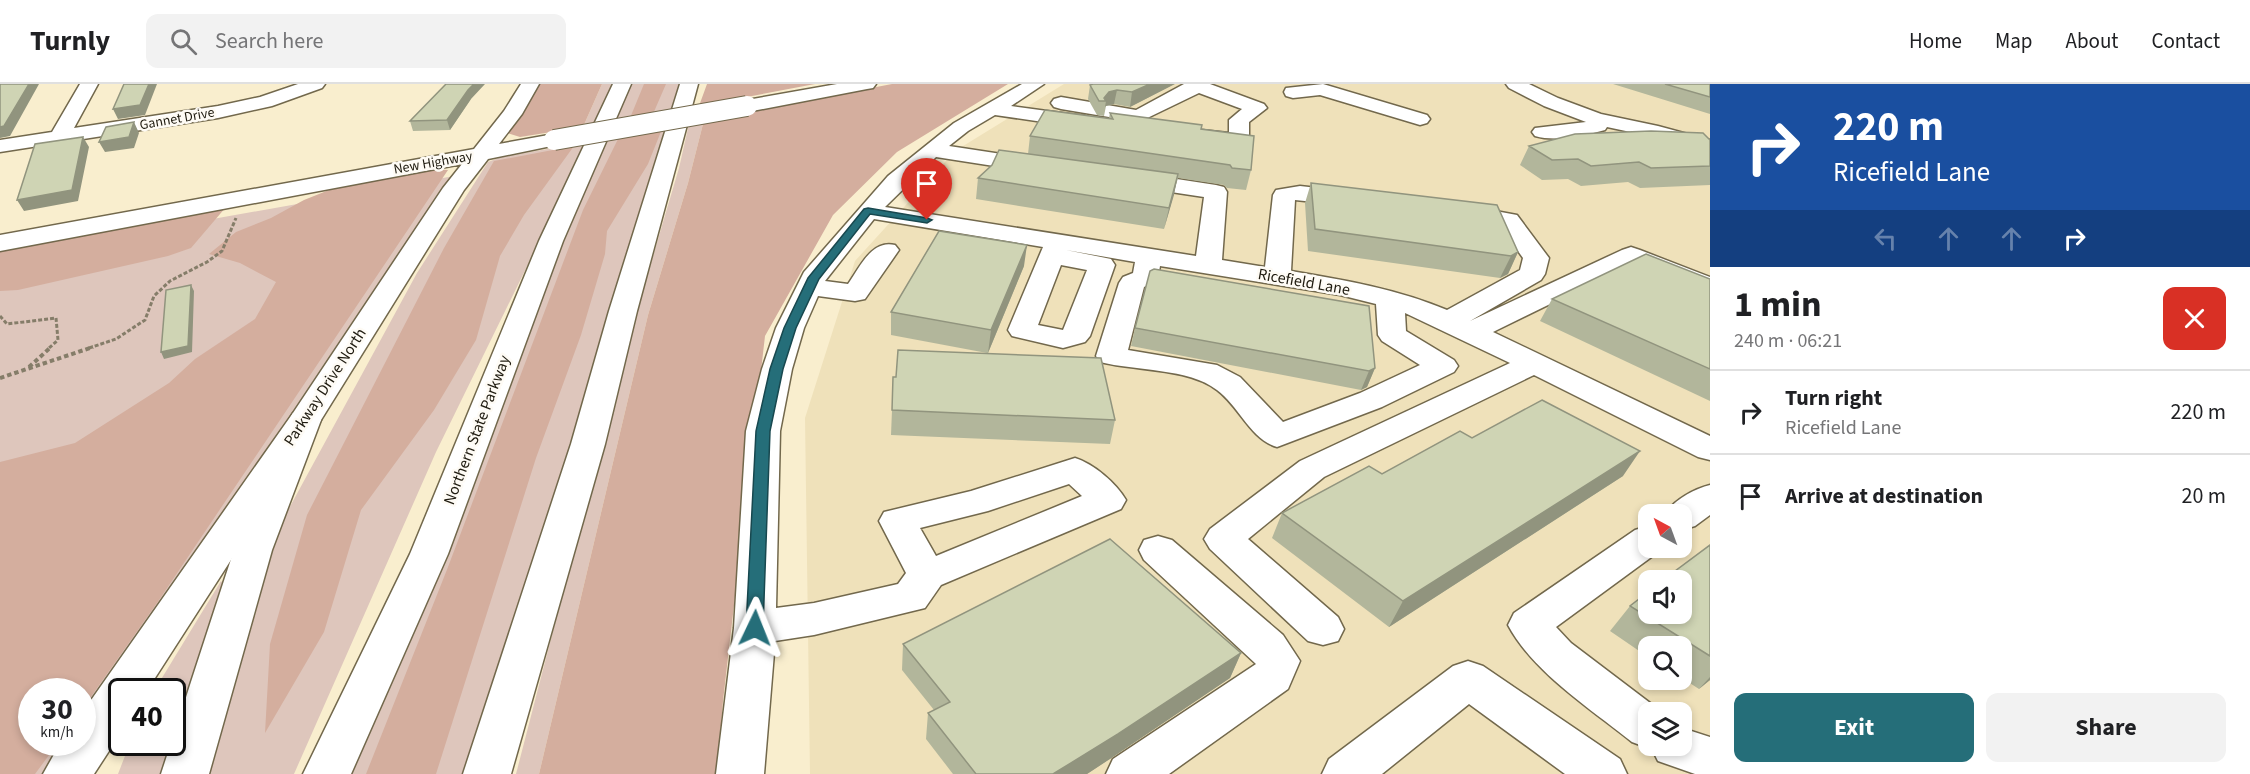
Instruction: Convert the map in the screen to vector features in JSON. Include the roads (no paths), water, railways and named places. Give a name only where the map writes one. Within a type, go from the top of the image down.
[{"type":"main road","points":[[58,138],[89,84]]},
{"type":"main road","name":"Gannet Drive","points":[[0,146],[218,112],[265,102],[316,84]]},
{"type":"main road","name":"Parkway Drive North","points":[[131,678],[305,420],[454,188],[512,114],[530,84]]},
{"type":"main road","name":"Northern State Parkway","points":[[327,774],[429,554],[551,241],[622,84]]},
{"type":"main road","points":[[487,774],[588,444],[623,311],[688,84]]},
{"type":"main road","name":"New Highway","points":[[0,243],[867,84]]},
{"type":"main road","points":[[1308,88],[1341,84]]},
{"type":"main road","points":[[1515,84],[1551,102],[1596,119],[1658,132],[1710,147]]},
{"type":"main road","points":[[740,774],[755,628],[763,431],[777,369],[790,328],[813,278],[868,211],[932,150],[961,127],[1028,88],[1052,102],[1139,116],[1195,85],[1257,108],[1239,120],[1239,141],[1181,134]]},
{"type":"main road","points":[[1059,103],[1082,88]]},
{"type":"main road","points":[[1308,88],[1420,119]]},
{"type":"main road","points":[[991,109],[1158,131]]},
{"type":"main road","points":[[1542,132],[1598,126],[1596,119]]},
{"type":"main road","points":[[932,150],[1064,170]]},
{"type":"main road","points":[[1108,176],[1216,192],[1208,266]]},
{"type":"main road","points":[[1277,277],[1284,195],[1300,193],[1379,202]]},
{"type":"main road","points":[[1436,209],[1508,220],[1536,258],[1532,274],[1459,326]]},
{"type":"main road","name":"Ricefield Lane","points":[[868,211],[1341,287],[1408,304],[1459,326],[1710,449]]},
{"type":"main road","points":[[810,287],[855,293],[886,250]]},
{"type":"main road","points":[[1459,326],[1632,255],[1710,286]]},
{"type":"main road","points":[[1149,256],[1145,277],[1132,283],[1111,356],[1206,371],[1229,384],[1277,436],[1371,400],[1443,366],[1392,336],[1390,299]]},
{"type":"main road","points":[[1323,629],[1223,539],[1312,469],[1534,363]]},
{"type":"main road","points":[[185,774],[253,550],[305,420]]},
{"type":"main road","points":[[755,628],[814,619],[911,597],[927,575],[1108,500],[1076,470],[975,502],[897,521],[927,575]]},
{"type":"main road","points":[[1692,510],[1710,497]]},
{"type":"main road","points":[[1638,547],[1529,626],[1556,655],[1638,720]]},
{"type":"main road","points":[[1130,774],[1273,676],[1279,661],[1268,646],[1158,550]]},
{"type":"main road","points":[[1346,774],[1468,679],[1603,774]]},
{"type":"main road","name":"Parkway Drive North","points":[[66,774],[108,712]]},
{"type":"main road","points":[[1692,752],[1710,758]]}]
